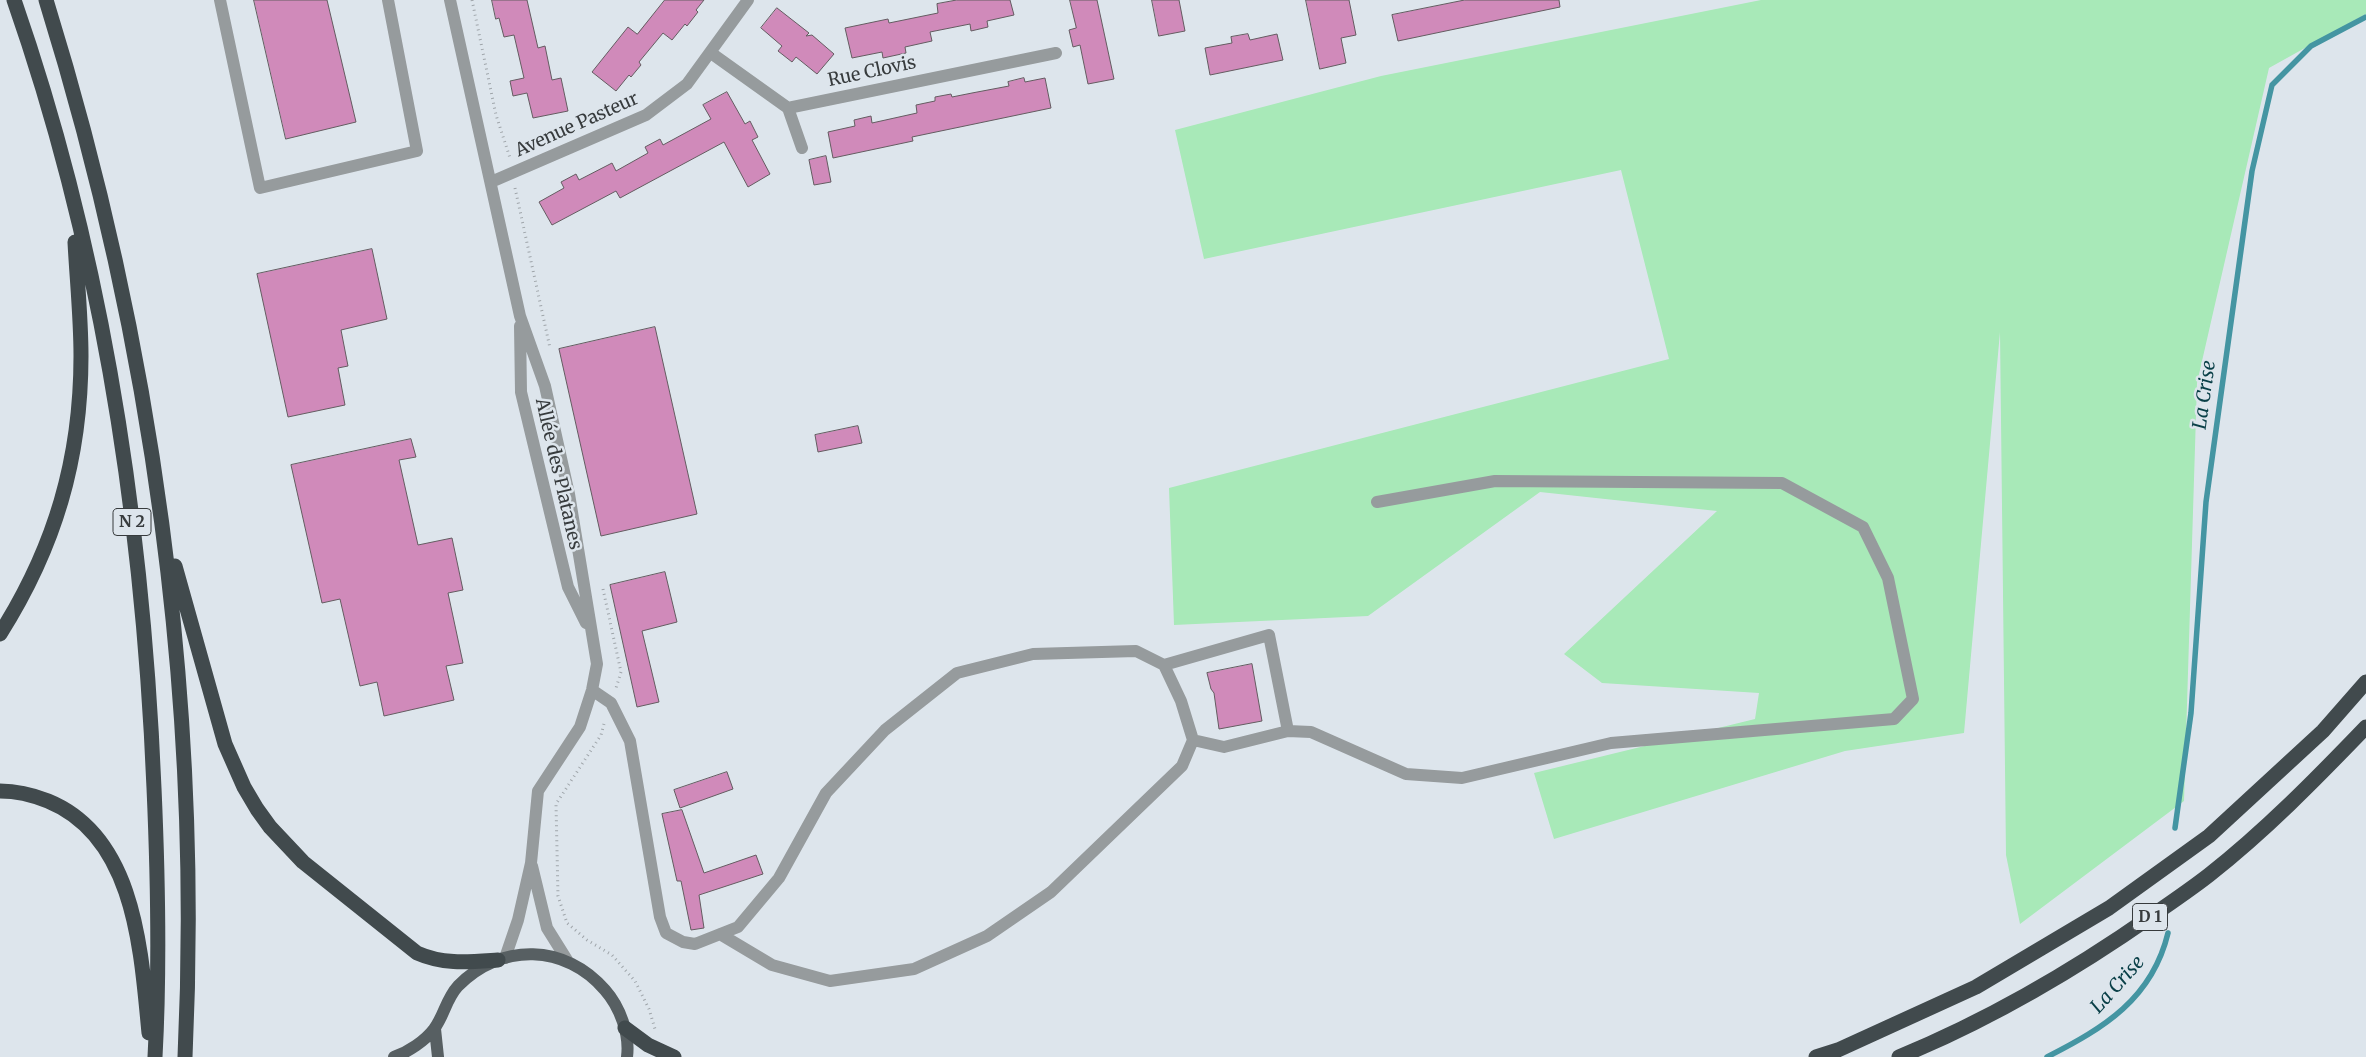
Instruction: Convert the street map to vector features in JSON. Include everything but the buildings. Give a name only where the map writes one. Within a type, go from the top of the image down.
[{"type":"highway","name":"N 2","points":[[14,0],[49,110],[72,200],[108,366],[122,450],[141,599],[152,746],[159,900],[159,986],[153,1057]]},
{"type":"highway","name":"N 2","points":[[46,0],[88,140],[122,284],[137,360],[162,518],[176,653],[183,764],[189,927],[185,1057]]},
{"type":"highway","points":[[0,634],[32,577],[54,527],[63,500],[74,448],[81,356],[72,200]]},
{"type":"highway","points":[[162,518],[225,744],[244,787],[270,827],[313,871],[417,953],[428,958],[454,963],[501,959]]},
{"type":"highway","name":"D 1","points":[[1816,1057],[1838,1050],[1976,986],[2109,908],[2208,836],[2323,731],[2366,682]]},
{"type":"highway","name":"D 1","points":[[1899,1057],[1933,1043],[2029,994],[2105,948],[2201,881],[2313,783],[2366,727]]},
{"type":"highway","points":[[0,791],[25,794],[59,806],[77,816],[103,846],[122,884],[137,936],[153,1057]]},
{"type":"highway","points":[[625,1028],[648,1045],[674,1057]]},
{"type":"main road","points":[[394,1057],[417,1044],[435,1029],[450,996],[473,973],[501,959],[536,954],[567,960],[593,976],[614,999],[625,1028],[626,1057]]},
{"type":"main road","points":[[435,1029],[438,1057]]},
{"type":"street","points":[[220,0],[260,188],[417,151],[388,0]]},
{"type":"street","name":"Allée des Platanes","points":[[450,0],[520,316],[545,386],[570,494],[597,664],[592,690],[580,727],[538,792],[531,863],[518,920],[501,959]]},
{"type":"street","name":"Avenue Pasteur","points":[[491,182],[646,116],[687,84],[712,53],[748,0]]},
{"type":"street","name":"Rue Clovis","points":[[788,108],[1056,52]]},
{"type":"street","points":[[712,53],[788,108],[802,148]]},
{"type":"street","name":"Allée des Platanes","points":[[520,316],[521,392],[568,587],[592,634]]},
{"type":"street","points":[[1193,740],[1224,747],[1288,731],[1311,732],[1406,774],[1462,778],[1611,743],[1894,719],[1913,699],[1888,578],[1863,526],[1782,483],[1495,481],[1377,502]]},
{"type":"street","points":[[1164,665],[1269,635],[1288,731]]},
{"type":"street","points":[[592,690],[611,703],[630,741],[660,917],[666,933],[684,942],[695,944],[720,934],[738,927],[779,878],[826,794],[885,730],[957,674],[1033,654],[1136,651],[1164,665],[1181,701],[1193,740],[1182,766],[1051,892],[987,936],[914,969],[830,981],[772,965],[720,934]]},
{"type":"street","name":"Allée des Platanes","points":[[531,863],[546,928],[567,960]]},
{"type":"green space","points":[[1761,0],[2366,0],[2366,14],[2269,68],[2197,383],[2184,801],[2020,924],[2006,855],[2000,332],[1964,733],[1845,751],[1554,839],[1534,773],[1755,719],[1759,693],[1602,683],[1564,654],[1717,511],[1540,492],[1368,616],[1174,625],[1169,488],[1669,359],[1621,170],[1204,259],[1175,130],[1381,76]]},
{"type":"waterway","name":"La Crise","points":[[2175,828],[2191,713],[2206,502],[2252,171],[2272,85],[2311,46],[2366,17]]},
{"type":"waterway","name":"La Crise","points":[[2047,1057],[2088,1035],[2123,1009],[2138,994],[2161,956],[2168,933]]}]
